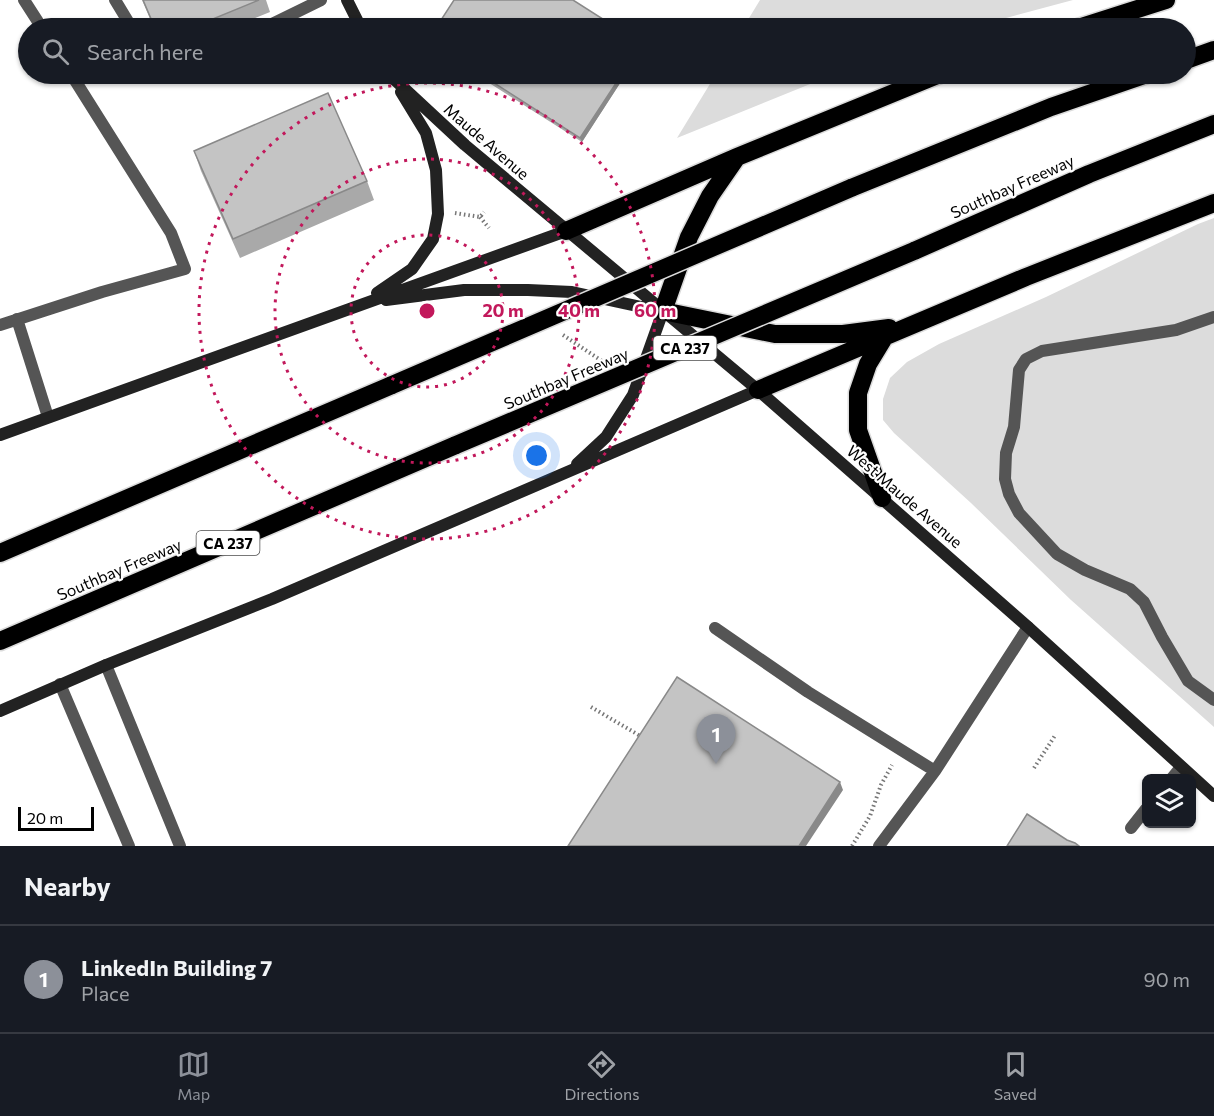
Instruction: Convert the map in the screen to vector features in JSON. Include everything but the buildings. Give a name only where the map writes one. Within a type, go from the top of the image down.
[{"type":"highway","points":[[1109,18],[1166,0]]},
{"type":"highway","points":[[1196,56],[1214,50]]},
{"type":"highway","points":[[566,231],[737,157],[916,84]]},
{"type":"highway","points":[[0,553],[851,188],[1052,107],[1118,84]]},
{"type":"highway","name":"Southbay Freeway","points":[[0,641],[1089,174],[1214,123]]},
{"type":"highway","points":[[737,157],[710,196],[689,237],[663,311],[775,334],[843,334],[914,324]]},
{"type":"highway","points":[[758,390],[1037,272],[1214,203]]},
{"type":"highway","points":[[882,498],[858,430],[858,393],[868,364],[885,336]]},
{"type":"main road","points":[[347,0],[356,18]]},
{"type":"main road","points":[[361,303],[412,269],[433,239],[438,214],[436,170],[426,133],[397,84]]},
{"type":"main road","name":"Maude Avenue","points":[[400,84],[465,146],[566,231]]},
{"type":"main road","points":[[0,435],[566,231]]},
{"type":"main road","name":"West Maude Avenue","points":[[566,231],[758,390],[882,498],[1214,796]]},
{"type":"main road","points":[[361,303],[464,290],[507,289],[572,292],[663,311],[633,395],[606,437],[570,470]]},
{"type":"main road","points":[[0,711],[106,665],[272,599],[758,390]]},
{"type":"lane","points":[[24,0],[36,18]]},
{"type":"lane","points":[[115,0],[126,18]]},
{"type":"lane","points":[[284,18],[321,0]]},
{"type":"lane","points":[[0,325],[102,292],[185,269],[171,233],[77,84]]},
{"type":"lane","points":[[1214,317],[1176,330],[1042,351],[1026,359],[1019,370],[1017,405],[1014,427],[1006,453],[1005,479],[1009,495],[1019,513],[1057,554],[1085,570],[1130,589],[1144,602],[1188,681],[1214,700]]},
{"type":"lane","points":[[17,320],[48,417]]},
{"type":"lane","points":[[879,846],[935,771],[1028,627]]},
{"type":"lane","points":[[715,628],[808,692],[935,771]]},
{"type":"lane","points":[[106,665],[180,846]]},
{"type":"lane","points":[[60,684],[129,846]]},
{"type":"lane","points":[[1175,774],[1181,767]]},
{"type":"lane","points":[[1131,828],[1142,814]]},
{"type":"path","points":[[450,212],[480,217],[489,228]]},
{"type":"path","points":[[480,217],[484,212]]},
{"type":"path","points":[[563,334],[637,384]]},
{"type":"path","points":[[591,707],[645,739]]},
{"type":"path","points":[[1034,768],[1056,734]]},
{"type":"path","points":[[852,846],[870,816],[881,785],[892,765]]},
{"type":"shaded area","points":[[760,0],[1073,0],[1006,18],[749,18]]},
{"type":"shaded area","points":[[710,84],[810,84],[677,138]]},
{"type":"shaded area","points":[[1214,218],[1214,727],[1071,600],[971,503],[894,433],[883,420],[883,399],[890,378],[907,362],[939,344],[1046,297]]},
{"type":"place","name":"LinkedIn Building 7","points":[[716,764]]}]
